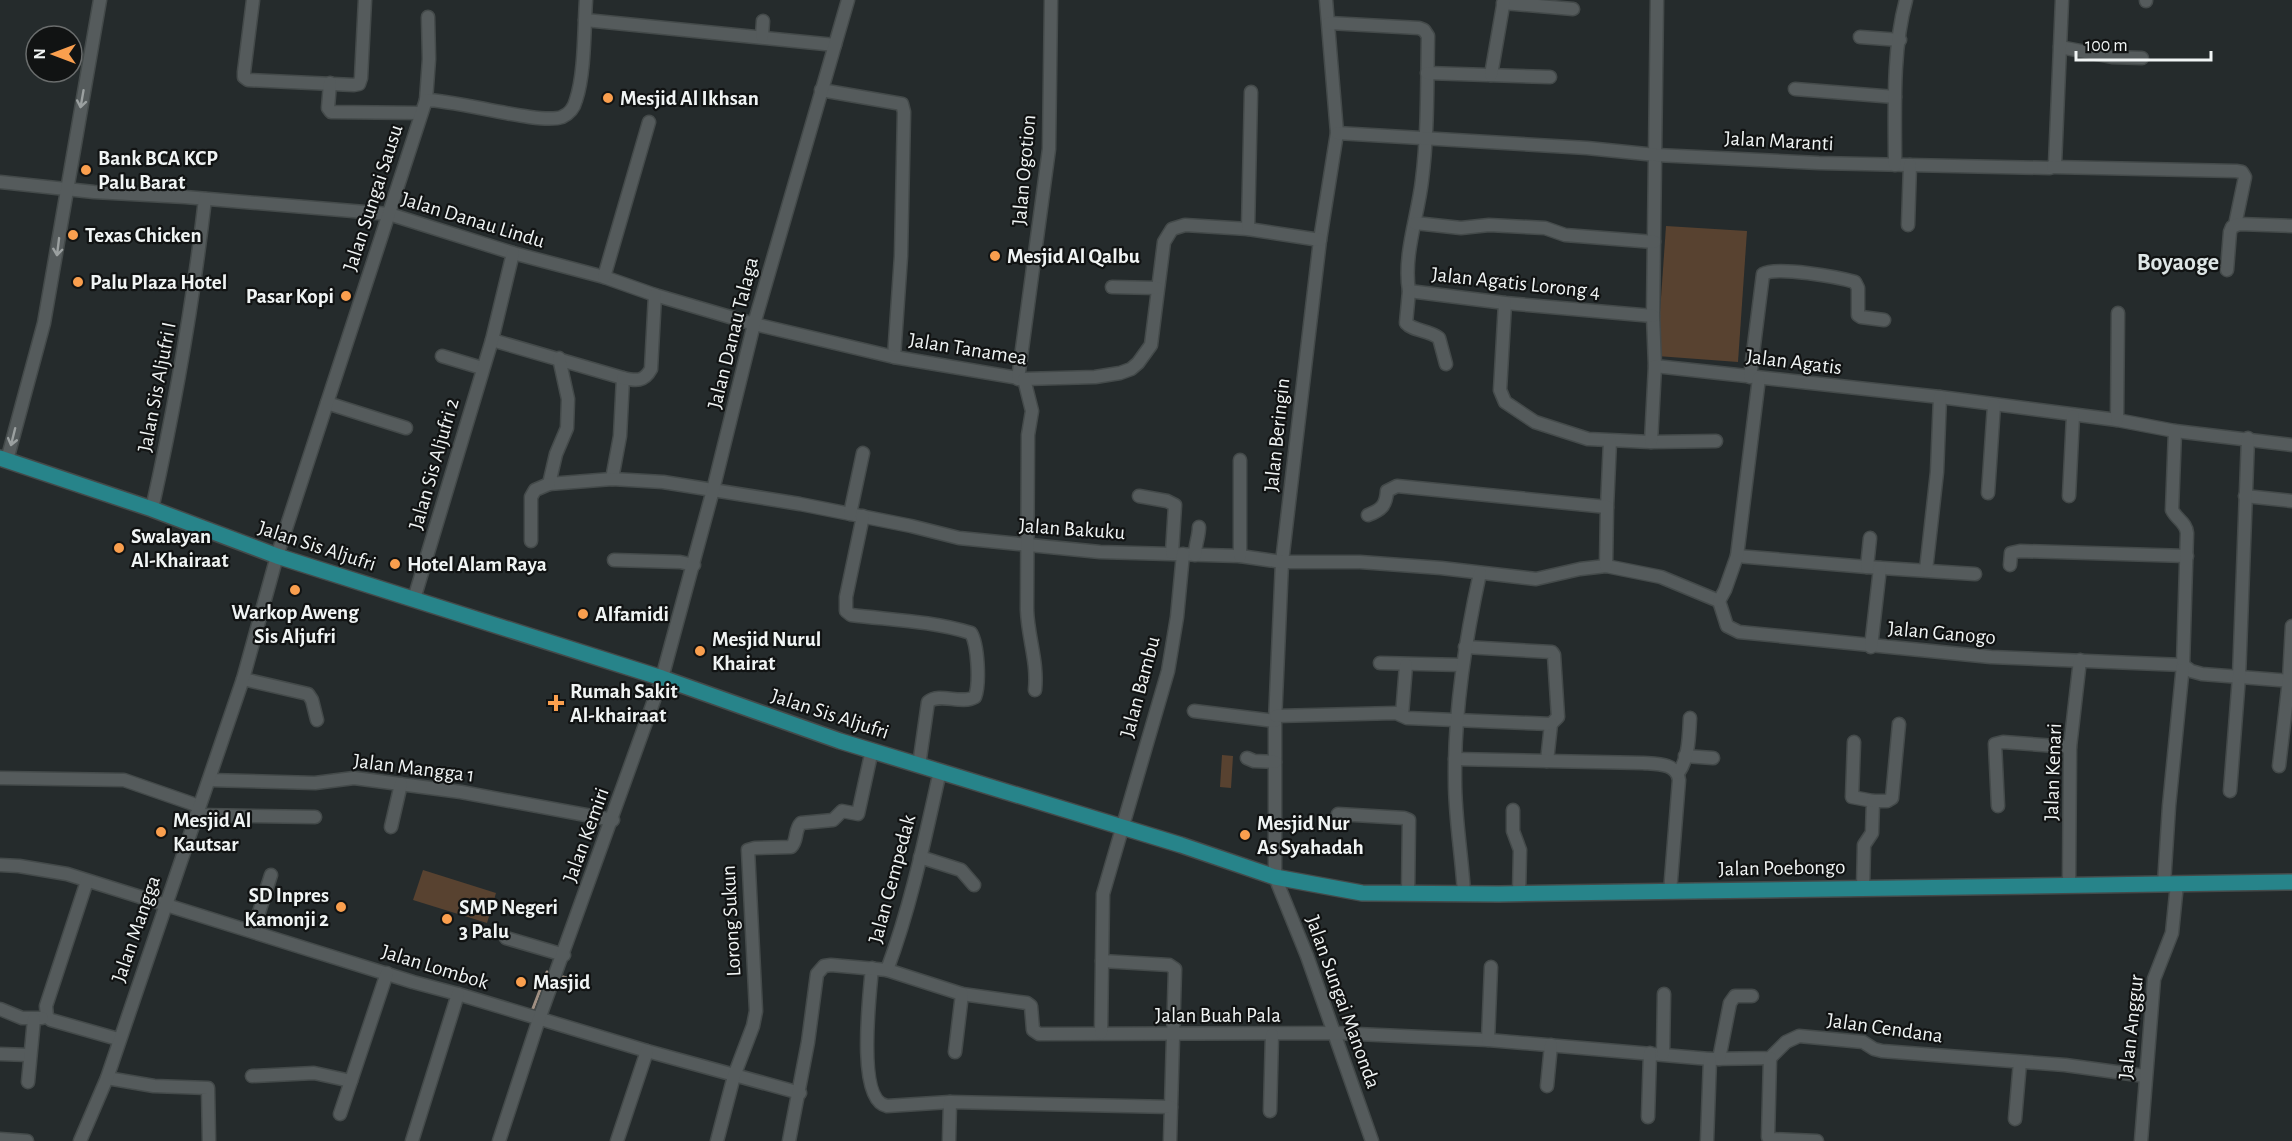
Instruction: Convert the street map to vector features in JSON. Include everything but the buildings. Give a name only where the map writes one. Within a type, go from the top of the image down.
[{"type":"main road","name":"Jalan Sis Aljufri","points":[[4,459],[152,509],[277,556],[662,678],[840,741],[1275,877]]},
{"type":"main road","name":"Jalan Poebongo","points":[[1275,877],[1346,891],[1408,894],[2292,882]]},
{"type":"street","points":[[4,459],[44,323],[100,0]]},
{"type":"street","points":[[253,0],[244,77],[248,80],[357,85],[361,82],[365,0]]},
{"type":"street","points":[[426,99],[457,102],[537,117],[560,118],[569,113],[576,100],[582,66],[586,0]]},
{"type":"street","name":"Jalan Danau Talaga","points":[[662,678],[714,490],[754,324],[848,0]]},
{"type":"street","name":"Jalan Ogotion","points":[[1021,379],[1049,149],[1051,0]]},
{"type":"street","name":"Jalan Beringin","points":[[1275,877],[1275,762],[1282,562],[1320,240],[1337,133],[1326,0]]},
{"type":"street","points":[[1651,442],[1655,366],[1653,316],[1657,0]]},
{"type":"street","points":[[1895,165],[1895,97],[1906,0]]},
{"type":"street","points":[[2053,167],[2062,0]]},
{"type":"street","points":[[1491,75],[1504,2],[1573,9]]},
{"type":"street","name":"Jalan Sungai Sausu","points":[[277,556],[426,99],[429,59],[428,17]]},
{"type":"street","points":[[585,20],[835,45]]},
{"type":"street","points":[[762,36],[763,21]]},
{"type":"street","name":"Jalan Agatis Lorong 4","points":[[1329,23],[1422,29],[1428,36],[1426,140],[1407,272],[1409,291],[1504,303],[1653,316]]},
{"type":"street","points":[[1860,37],[1900,40]]},
{"type":"street","points":[[2060,47],[2112,57],[2142,58]]},
{"type":"street","points":[[1427,73],[1550,77]]},
{"type":"street","points":[[330,83],[328,108],[331,112],[421,113]]},
{"type":"street","points":[[1796,89],[1895,97]]},
{"type":"street","points":[[821,90],[902,104],[904,112],[901,256],[894,357]]},
{"type":"street","points":[[1248,229],[1251,92]]},
{"type":"street","points":[[604,277],[650,122]]},
{"type":"street","name":"Jalan Maranti","points":[[1337,133],[1587,148],[1656,155],[1895,165],[2236,171],[2242,172],[2245,177],[2235,225]]},
{"type":"street","points":[[1908,225],[1910,165]]},
{"type":"street","name":"Jalan Danau Lindu","points":[[0,182],[389,214],[754,324]]},
{"type":"street","name":"Jalan Sis Aljufri I","points":[[152,509],[183,358],[196,282],[205,200]]},
{"type":"street","points":[[1415,223],[1461,228],[1489,225],[1545,228],[1565,235],[1654,242]]},
{"type":"street","name":"Jalan Tanamea","points":[[754,324],[894,357],[1021,379],[1095,377],[1131,369],[1151,345],[1164,242],[1172,230],[1185,225],[1248,229],[1320,240]]},
{"type":"street","points":[[2227,270],[2230,232],[2235,225],[2292,226]]},
{"type":"street","name":"Jalan Sis Aljufri 2","points":[[414,599],[492,340],[513,253]]},
{"type":"street","points":[[1719,601],[1737,555],[1755,378],[1762,274],[1777,271],[1819,275],[1855,282],[1858,288],[1858,315],[1884,320]]},
{"type":"street","points":[[1112,286],[1157,288]]},
{"type":"street","points":[[1409,291],[1406,323],[1410,328],[1420,328],[1439,338],[1446,364]]},
{"type":"street","points":[[492,340],[623,378],[641,380],[647,377],[651,369],[655,295]]},
{"type":"street","points":[[1504,303],[1500,390],[1505,402],[1535,422],[1588,439],[1651,442],[1716,441]]},
{"type":"street","points":[[2117,420],[2118,313]]},
{"type":"street","points":[[442,356],[482,369]]},
{"type":"street","points":[[531,541],[531,497],[535,490],[549,484],[556,454],[567,428],[568,399],[559,358]]},
{"type":"street","name":"Jalan Agatis","points":[[1655,366],[1940,397],[2117,420],[2175,431],[2292,445]]},
{"type":"street","points":[[612,479],[620,436],[623,378]]},
{"type":"street","points":[[1021,379],[1032,411],[1028,435],[1027,624],[1036,671],[1035,690]]},
{"type":"street","points":[[1926,570],[1937,472],[1940,397]]},
{"type":"street","points":[[327,402],[406,428]]},
{"type":"street","points":[[1988,493],[1994,405]]},
{"type":"street","points":[[2069,496],[2073,416]]},
{"type":"street","name":"Jalan Anggur","points":[[2141,1141],[2154,979],[2159,961],[2172,933],[2169,806],[2182,665],[2187,556],[2187,527],[2172,510],[2175,431]]},
{"type":"street","points":[[2230,791],[2239,677],[2248,438]]},
{"type":"street","points":[[1605,566],[1610,441]]},
{"type":"street","points":[[850,514],[863,453]]},
{"type":"street","points":[[1240,460],[1240,556]]},
{"type":"street","name":"Jalan Bakuku","points":[[549,484],[612,479],[663,482],[863,516],[959,538],[1100,552],[1240,556],[1282,562],[1360,562],[1536,579],[1605,566],[1661,577],[1719,601]]},
{"type":"street","points":[[1368,515],[1380,511],[1386,501],[1387,491],[1397,486],[1606,507]]},
{"type":"street","points":[[1139,496],[1167,501],[1175,505],[1183,554]]},
{"type":"street","points":[[2245,496],[2292,501]]},
{"type":"street","points":[[863,516],[846,597],[846,611],[852,615],[900,618],[958,629],[971,633],[975,643],[978,683],[975,697],[966,700],[935,698],[928,702],[919,765]]},
{"type":"street","points":[[1183,554],[1199,537],[1199,527]]},
{"type":"street","points":[[1867,567],[1870,538]]},
{"type":"street","points":[[2010,565],[2012,553],[2020,551],[2187,556]]},
{"type":"street","name":"Jalan Bambu","points":[[1102,961],[1103,894],[1168,671],[1177,617],[1183,554]]},
{"type":"street","points":[[1737,555],[1975,574]]},
{"type":"street","name":"Jalan Mangga","points":[[80,1141],[106,1078],[243,679],[277,556]]},
{"type":"street","points":[[614,560],[680,562],[694,565]]},
{"type":"street","points":[[1871,647],[1880,568]]},
{"type":"street","points":[[1464,894],[1461,842],[1456,815],[1455,759],[1462,665],[1480,573]]},
{"type":"street","name":"Jalan Ganogo","points":[[1719,601],[1724,620],[1733,630],[1871,647],[1991,657],[2182,665],[2202,674],[2290,680]]},
{"type":"street","points":[[2279,766],[2290,680],[2292,626]]},
{"type":"street","points":[[1465,647],[1552,652],[1558,717],[1551,724],[1547,761]]},
{"type":"street","name":"Jalan Kenari","points":[[2069,886],[2070,747],[2079,660]]},
{"type":"street","points":[[1380,663],[1462,665]]},
{"type":"street","points":[[1402,715],[1406,665]]},
{"type":"street","name":"Jalan Kemiri","points":[[499,1141],[539,1019],[613,820],[662,678]]},
{"type":"street","points":[[243,679],[308,694],[312,700],[317,720]]},
{"type":"street","points":[[1194,711],[1276,718],[1376,712],[1396,713],[1407,717],[1551,724]]},
{"type":"street","points":[[1670,892],[1678,773],[1683,766],[1690,717]]},
{"type":"street","points":[[1854,742],[1852,797],[1887,801],[1892,798],[1899,724]]},
{"type":"street","points":[[1998,806],[1995,744],[2003,742],[2070,747]]},
{"type":"street","name":"Lorong Sukun","points":[[734,1076],[753,1026],[756,1002],[748,850],[791,847],[801,823],[833,820],[842,811],[858,814],[872,750]]},
{"type":"street","points":[[1685,756],[1713,758]]},
{"type":"street","points":[[1248,758],[1275,762]]},
{"type":"street","points":[[1455,759],[1643,763],[1668,766],[1678,773]]},
{"type":"street","name":"Jalan Cempedak","points":[[789,1141],[800,1093],[817,974],[824,966],[831,965],[887,970],[896,947],[920,857],[940,771]]},
{"type":"street","points":[[0,778],[124,780],[198,811],[315,817]]},
{"type":"street","name":"Jalan Mangga 1","points":[[208,780],[315,783],[354,778],[554,808],[613,820]]},
{"type":"street","points":[[391,828],[401,784]]},
{"type":"street","points":[[1863,888],[1864,846],[1872,833],[1874,801]]},
{"type":"street","points":[[1513,810],[1513,831],[1520,849],[1519,894]]},
{"type":"street","points":[[1338,814],[1409,820],[1408,894]]},
{"type":"street","points":[[920,857],[961,870],[974,885]]},
{"type":"street","name":"Jalan Lombok","points":[[0,865],[46,870],[87,881],[387,974],[647,1051],[800,1093]]},
{"type":"street","points":[[253,931],[271,875]]},
{"type":"street","name":"Jalan Sungai Manonda","points":[[1275,877],[1307,956],[1372,1141]]},
{"type":"street","points":[[47,1017],[46,1006],[87,881]]},
{"type":"street","points":[[506,938],[564,955]]},
{"type":"street","points":[[1101,1033],[1102,961],[1173,967],[1176,972],[1170,1141]]},
{"type":"street","points":[[872,968],[868,1018],[868,1073],[877,1100],[882,1105],[950,1102],[1171,1107]]},
{"type":"street","points":[[1488,1040],[1491,968]]},
{"type":"street","name":"Jalan Buah Pala","points":[[887,970],[962,994],[1027,1002],[1031,1006],[1033,1030],[1037,1033],[1272,1035],[1335,1033]]},
{"type":"street","points":[[340,1114],[387,974]]},
{"type":"street","points":[[412,1141],[458,994]]},
{"type":"street","points":[[955,1052],[962,994]]},
{"type":"street","points":[[1648,1117],[1664,994]]},
{"type":"street","points":[[1707,1141],[1715,1059],[1730,1002],[1735,996],[1752,996]]},
{"type":"street","points":[[0,1009],[22,1018],[47,1017],[118,1039]]},
{"type":"street","points":[[28,1082],[34,1019]]},
{"type":"street","points":[[1335,1033],[1488,1040],[1715,1059],[1770,1058],[1768,1137],[1817,1141]]},
{"type":"street","points":[[1270,1112],[1272,1035]]},
{"type":"street","name":"Jalan Cendana","points":[[1770,1058],[1786,1042],[1799,1036],[1863,1042],[1882,1051],[2065,1065],[2145,1076]]},
{"type":"street","points":[[1547,1086],[1551,1045]]},
{"type":"street","points":[[617,1141],[647,1051]]},
{"type":"street","points":[[0,1054],[29,1055]]},
{"type":"street","points":[[2015,1119],[2020,1062]]},
{"type":"street","points":[[252,1076],[314,1073],[351,1081]]},
{"type":"street","points":[[717,1141],[734,1076]]},
{"type":"street","points":[[106,1078],[154,1086],[208,1088],[209,1141]]},
{"type":"street","points":[[949,1141],[950,1102]]},
{"type":"street","points":[[0,1139],[27,1141]]},
{"type":"shaded area","points":[[1666,226],[1747,231],[1738,362],[1657,356]]},
{"type":"shaded area","points":[[1222,755],[1233,756],[1231,788],[1220,787]]},
{"type":"shaded area","points":[[423,870],[496,893],[487,923],[413,900]]},
{"type":"waterway","points":[[532,1011],[547,972]]},
{"type":"waterway","points":[[563,977],[583,983]]},
{"type":"place","name":"Mesjid Al Ikhsan","points":[[608,98]]},
{"type":"place","name":"Bank BCA KCP Palu Barat","points":[[86,170]]},
{"type":"place","name":"Texas Chicken","points":[[73,235]]},
{"type":"place","name":"Mesjid Al Qalbu","points":[[995,256]]},
{"type":"place","name":"Palu Plaza Hotel","points":[[78,282]]},
{"type":"place","name":"Pasar Kopi","points":[[346,296]]},
{"type":"place","name":"Swalayan Al-Khairaat","points":[[119,548]]},
{"type":"place","name":"Hotel Alam Raya","points":[[395,564]]},
{"type":"place","name":"Warkop Aweng Sis Aljufri","points":[[295,590]]},
{"type":"place","name":"Alfamidi","points":[[583,614]]},
{"type":"place","name":"Mesjid Nurul Khairat","points":[[700,651]]},
{"type":"place","name":"Rumah Sakit Al-khairaat","points":[[556,703]]},
{"type":"place","name":"Mesjid Al Kautsar","points":[[161,832]]},
{"type":"place","name":"Mesjid Nur As Syahadah","points":[[1245,835]]},
{"type":"place","name":"SD Inpres Kamonji 2","points":[[341,907]]},
{"type":"place","name":"SMP Negeri 3 Palu","points":[[447,919]]},
{"type":"place","name":"Masjid","points":[[521,982]]},
{"type":"district","name":"Boyaoge","points":[[2178,263]]}]
